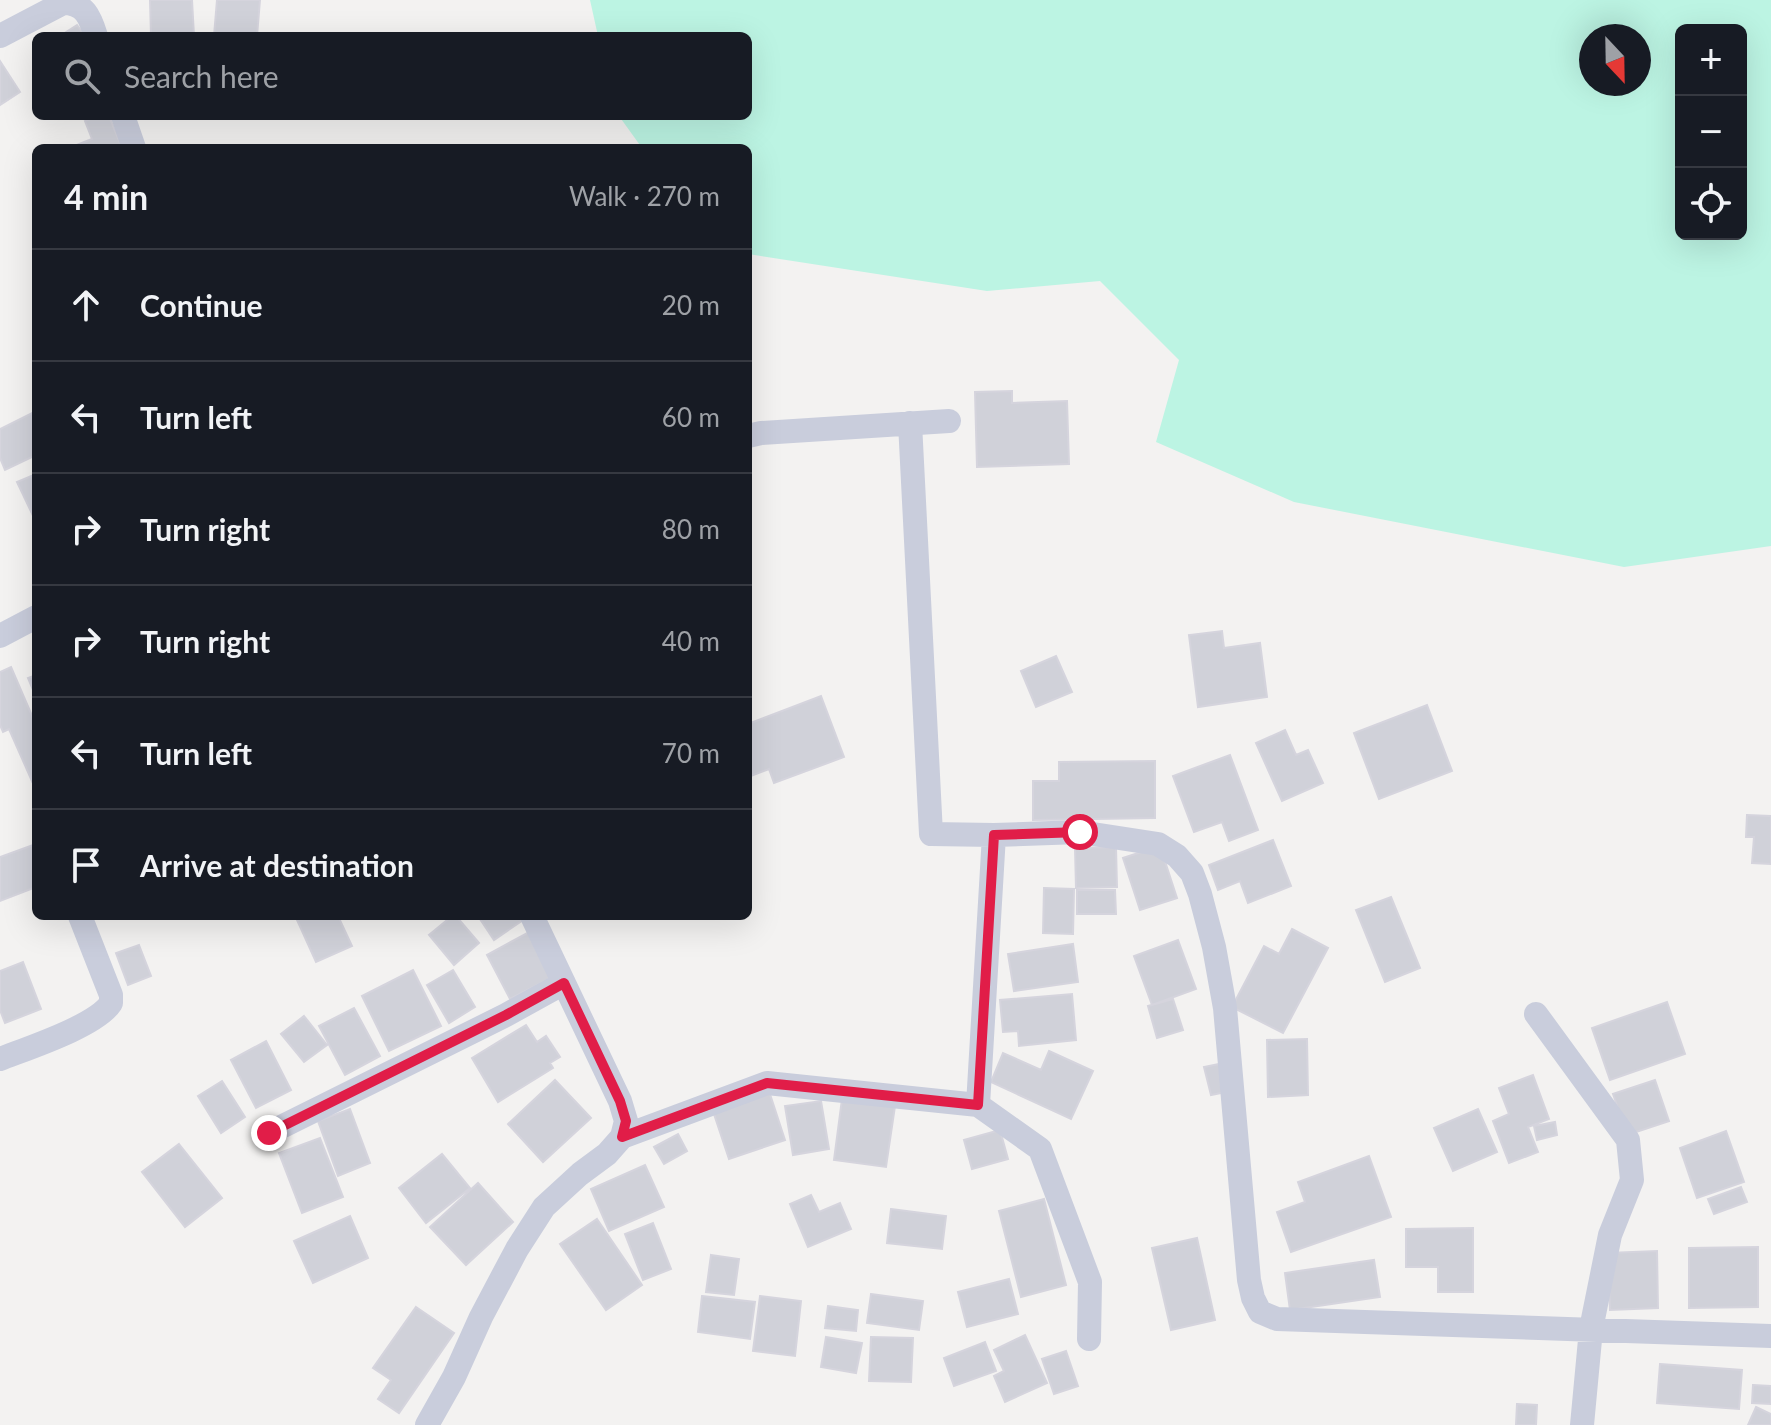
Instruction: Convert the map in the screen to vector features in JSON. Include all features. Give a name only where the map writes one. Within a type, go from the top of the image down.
[{"type":"street","points":[[0,36],[63,3],[72,3],[85,10],[94,32]]},
{"type":"street","points":[[124,120],[133,144]]},
{"type":"street","points":[[752,436],[949,421]]},
{"type":"street","points":[[910,423],[931,834],[1080,832],[1158,844],[1177,856],[1192,873],[1214,947],[1225,1008],[1249,1280],[1260,1312],[1277,1319],[1771,1336]]},
{"type":"street","points":[[0,636],[32,619]]},
{"type":"street","points":[[978,1105],[994,835]]},
{"type":"street","points":[[0,1059],[84,1024],[101,1015],[111,1003],[111,995],[82,920]]},
{"type":"street","points":[[427,1425],[454,1377],[488,1303],[544,1207],[607,1154],[622,1137],[626,1121],[620,1101],[534,920]]},
{"type":"street","points":[[269,1133],[564,983]]},
{"type":"street","points":[[1536,1014],[1628,1140],[1632,1180],[1610,1235],[1591,1329],[1582,1425]]},
{"type":"street","points":[[622,1137],[767,1083],[978,1105],[1040,1149],[1090,1282],[1089,1339]]},
{"type":"green space","points":[[590,0],[1771,0],[1771,546],[1624,567],[1294,502],[1156,442],[1179,360],[1100,281],[987,291],[752,255],[752,144],[639,144],[622,120],[752,120],[752,32],[597,32]]},
{"type":"building","points":[[150,0],[192,0],[194,32],[151,32]]},
{"type":"building","points":[[217,0],[260,0],[257,32],[214,32]]},
{"type":"building","points":[[77,25],[82,32],[66,32]]},
{"type":"building","points":[[0,61],[20,92],[0,105]]},
{"type":"building","points":[[111,120],[120,144],[79,144],[92,139],[85,121]]},
{"type":"building","points":[[1012,391],[1012,403],[1067,401],[1069,464],[977,467],[975,392]]},
{"type":"building","points":[[32,413],[32,457],[5,470],[0,458],[0,429]]},
{"type":"building","points":[[32,476],[32,514],[17,482]]},
{"type":"building","points":[[1222,631],[1224,648],[1260,643],[1267,697],[1198,707],[1189,635]]},
{"type":"building","points":[[1056,656],[1072,692],[1036,707],[1021,671]]},
{"type":"building","points":[[11,667],[32,716],[32,781],[9,729],[3,732],[0,725],[0,672]]},
{"type":"building","points":[[821,696],[844,757],[774,783],[769,769],[752,775],[752,722]]},
{"type":"building","points":[[1427,705],[1452,771],[1379,799],[1354,733]]},
{"type":"building","points":[[1285,730],[1296,755],[1308,750],[1323,783],[1282,801],[1256,743]]},
{"type":"building","points":[[1230,755],[1258,830],[1229,841],[1222,822],[1194,832],[1173,776]]},
{"type":"building","points":[[1155,761],[1155,818],[1033,820],[1033,781],[1059,781],[1059,762]]},
{"type":"building","points":[[1747,815],[1771,816],[1771,864],[1752,863],[1754,837],[1746,837]]},
{"type":"building","points":[[1273,840],[1291,886],[1248,903],[1240,881],[1218,890],[1209,865]]},
{"type":"building","points":[[32,845],[32,889],[0,901],[0,857]]},
{"type":"building","points":[[1160,846],[1177,898],[1140,910],[1123,858]]},
{"type":"building","points":[[1116,847],[1117,887],[1076,888],[1075,848]]},
{"type":"building","points":[[1044,888],[1074,889],[1073,934],[1043,933]]},
{"type":"building","points":[[1077,890],[1115,890],[1116,914],[1077,914]]},
{"type":"building","points":[[1391,897],[1420,968],[1385,982],[1356,910]]},
{"type":"building","points":[[297,920],[340,920],[352,946],[316,962]]},
{"type":"building","points":[[447,920],[459,920],[479,943],[454,965],[429,935]]},
{"type":"building","points":[[481,920],[523,920],[494,940]]},
{"type":"building","points":[[1292,929],[1328,948],[1283,1033],[1232,1007],[1264,946],[1279,954]]},
{"type":"building","points":[[529,932],[553,977],[510,999],[487,955]]},
{"type":"building","points":[[1178,940],[1196,989],[1152,1005],[1134,956]]},
{"type":"building","points":[[1073,944],[1078,982],[1014,991],[1008,954]]},
{"type":"building","points":[[139,945],[151,976],[128,985],[116,953]]},
{"type":"building","points":[[23,962],[41,1009],[5,1023],[0,1010],[0,971]]},
{"type":"building","points":[[413,970],[441,1026],[389,1051],[362,996]]},
{"type":"building","points":[[453,970],[475,1007],[449,1023],[427,985]]},
{"type":"building","points":[[1072,994],[1076,1040],[1019,1046],[1018,1031],[1003,1032],[1000,1000]]},
{"type":"building","points":[[1173,999],[1183,1030],[1157,1038],[1148,1006]]},
{"type":"building","points":[[1667,1002],[1685,1054],[1610,1080],[1592,1028]]},
{"type":"building","points":[[354,1008],[380,1056],[345,1075],[319,1026]]},
{"type":"building","points":[[304,1016],[327,1045],[304,1062],[281,1034]]},
{"type":"building","points":[[526,1025],[537,1042],[546,1036],[560,1057],[550,1063],[553,1068],[498,1102],[472,1058]]},
{"type":"building","points":[[1307,1039],[1308,1095],[1268,1097],[1267,1040]]},
{"type":"building","points":[[266,1041],[291,1090],[256,1108],[231,1060]]},
{"type":"building","points":[[1049,1051],[1093,1071],[1071,1119],[991,1082],[1003,1053],[1041,1070]]},
{"type":"building","points":[[1224,1063],[1231,1091],[1211,1095],[1204,1067]]},
{"type":"building","points":[[1533,1075],[1549,1119],[1528,1127],[1538,1152],[1509,1163],[1493,1121],[1509,1114],[1499,1088]]},
{"type":"building","points":[[555,1080],[591,1118],[543,1162],[508,1124]]},
{"type":"building","points":[[1655,1080],[1669,1121],[1627,1135],[1613,1094]]},
{"type":"building","points":[[222,1081],[245,1117],[221,1133],[198,1096]]},
{"type":"building","points":[[769,1091],[785,1140],[729,1159],[713,1111]]},
{"type":"building","points":[[842,1099],[895,1106],[886,1167],[834,1160]]},
{"type":"building","points":[[821,1101],[829,1149],[793,1155],[785,1106]]},
{"type":"building","points":[[350,1109],[370,1163],[338,1176],[318,1121]]},
{"type":"building","points":[[1478,1109],[1497,1152],[1453,1171],[1434,1128]]},
{"type":"building","points":[[1555,1122],[1557,1135],[1537,1140],[1534,1126]]},
{"type":"building","points":[[1000,1130],[1008,1159],[972,1169],[964,1140]]},
{"type":"building","points":[[1726,1131],[1744,1182],[1697,1198],[1680,1148]]},
{"type":"building","points":[[678,1134],[687,1151],[664,1164],[654,1147]]},
{"type":"building","points":[[320,1138],[343,1197],[302,1213],[279,1153]]},
{"type":"building","points":[[179,1144],[222,1198],[185,1227],[142,1172]]},
{"type":"building","points":[[442,1154],[470,1188],[426,1223],[399,1188]]},
{"type":"building","points":[[1369,1156],[1391,1217],[1291,1252],[1277,1212],[1305,1202],[1298,1182]]},
{"type":"building","points":[[645,1165],[664,1207],[609,1231],[591,1189]]},
{"type":"building","points":[[478,1183],[513,1222],[466,1265],[430,1227]]},
{"type":"building","points":[[1741,1187],[1747,1202],[1714,1214],[1708,1199]]},
{"type":"building","points":[[811,1195],[819,1212],[840,1203],[851,1229],[808,1247],[790,1204]]},
{"type":"building","points":[[1044,1199],[1066,1285],[1021,1297],[999,1211]]},
{"type":"building","points":[[891,1209],[946,1216],[942,1249],[887,1243]]},
{"type":"building","points":[[350,1216],[368,1258],[313,1283],[294,1241]]},
{"type":"building","points":[[597,1219],[642,1285],[606,1310],[560,1244]]},
{"type":"building","points":[[653,1223],[671,1269],[643,1280],[625,1234]]},
{"type":"building","points":[[1473,1228],[1473,1292],[1438,1292],[1438,1267],[1406,1267],[1406,1229]]},
{"type":"building","points":[[1197,1238],[1215,1320],[1171,1330],[1152,1248]]},
{"type":"building","points":[[1758,1247],[1758,1307],[1689,1308],[1689,1248]]},
{"type":"building","points":[[1657,1251],[1658,1308],[1610,1310],[1608,1253]]},
{"type":"building","points":[[711,1255],[739,1259],[734,1295],[706,1292]]},
{"type":"building","points":[[1374,1260],[1380,1297],[1290,1310],[1285,1273]]},
{"type":"building","points":[[1009,1279],[1018,1314],[967,1327],[958,1292]]},
{"type":"building","points":[[871,1294],[923,1301],[919,1330],[867,1323]]},
{"type":"building","points":[[702,1296],[755,1302],[750,1339],[698,1332]]},
{"type":"building","points":[[760,1296],[801,1301],[795,1356],[753,1351]]},
{"type":"building","points":[[828,1306],[858,1310],[856,1331],[825,1328]]},
{"type":"building","points":[[416,1307],[454,1333],[399,1413],[378,1399],[391,1380],[373,1368]]},
{"type":"building","points":[[1025,1335],[1047,1383],[1005,1402],[994,1376],[1004,1371],[994,1350]]},
{"type":"building","points":[[826,1337],[862,1343],[856,1373],[821,1367]]},
{"type":"building","points":[[871,1337],[913,1338],[911,1382],[869,1381]]},
{"type":"building","points":[[985,1342],[996,1371],[954,1386],[944,1358]]},
{"type":"building","points":[[1066,1351],[1078,1386],[1054,1394],[1042,1359]]},
{"type":"building","points":[[1660,1364],[1742,1370],[1739,1409],[1657,1403]]},
{"type":"building","points":[[1753,1385],[1771,1386],[1771,1404],[1752,1403]]},
{"type":"building","points":[[1517,1404],[1537,1405],[1536,1425],[1516,1425]]},
{"type":"building","points":[[1756,1407],[1771,1414],[1771,1425],[1748,1425]]},
{"type":"route","points":[[269,1133],[564,983],[620,1101],[626,1121],[622,1137],[767,1083],[978,1105],[994,835],[1080,832]]}]
